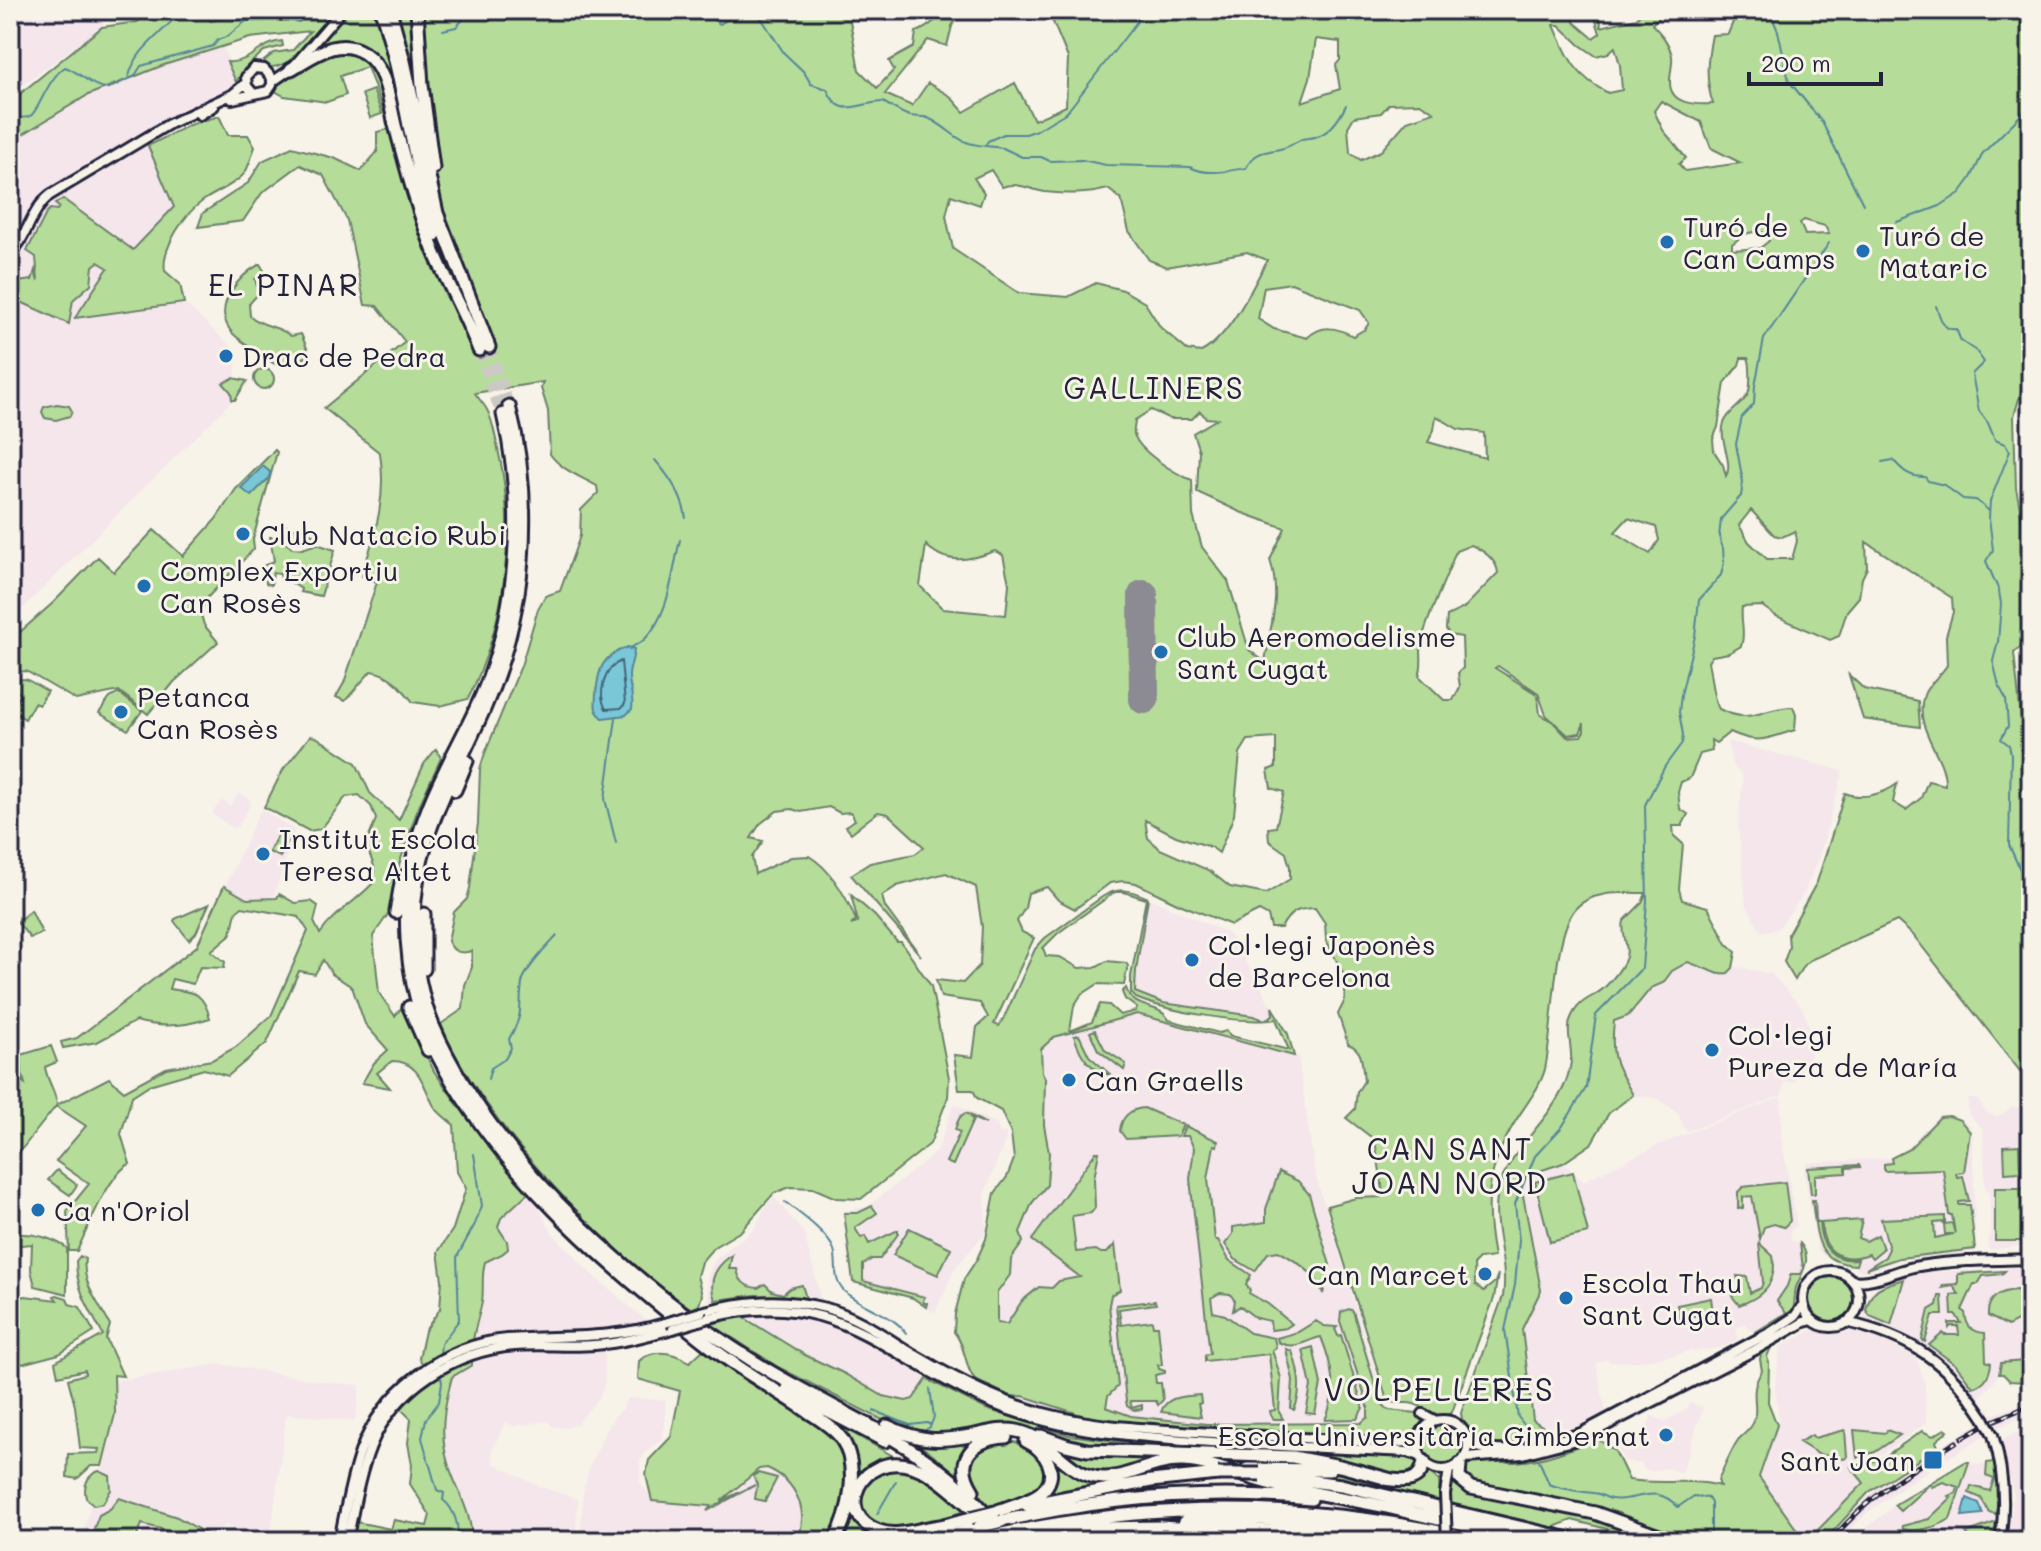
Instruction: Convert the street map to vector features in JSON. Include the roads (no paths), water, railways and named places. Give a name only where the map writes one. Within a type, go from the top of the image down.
[{"type":"highway","points":[[381,10],[397,64],[429,216],[445,263],[484,349]]},
{"type":"highway","points":[[390,10],[404,61],[428,180],[484,349]]},
{"type":"highway","points":[[417,10],[422,85],[441,224]]},
{"type":"highway","points":[[291,69],[335,47],[357,49],[377,65],[385,84],[419,211],[437,259],[484,349]]},
{"type":"highway","points":[[455,790],[493,699],[519,586],[524,531],[520,464],[503,410],[513,470],[516,523],[514,566],[496,655],[480,700],[429,806],[415,850],[408,883],[406,916],[408,960],[416,997],[440,1061],[465,1101],[510,1159],[563,1219],[629,1280],[716,1350],[835,1432],[847,1450],[850,1470],[846,1509],[834,1541]]},
{"type":"highway","points":[[504,656],[489,698],[433,817],[417,879],[414,923],[418,967],[428,1011],[462,1083],[497,1131],[587,1231],[681,1311],[795,1385],[914,1450],[995,1514]]},
{"type":"highway","points":[[396,912],[410,846],[420,819],[429,806]]},
{"type":"highway","points":[[424,914],[425,978],[445,1050]]},
{"type":"highway","points":[[409,1007],[429,1053],[453,1090],[465,1101]]},
{"type":"highway","points":[[689,1327],[775,1383],[904,1452],[940,1478],[992,1539]]},
{"type":"highway","points":[[795,1385],[924,1440],[943,1440],[996,1430],[1024,1430],[1087,1450],[1293,1457],[1392,1480]]},
{"type":"highway","points":[[996,1430],[1033,1436],[1077,1469],[1095,1477],[1120,1476],[1162,1462],[1199,1463],[1285,1488],[1362,1500],[1535,1541]]},
{"type":"highway","points":[[995,1514],[1042,1490],[1050,1474],[1045,1456],[1026,1441],[1000,1437],[975,1447],[964,1465],[966,1481],[1013,1538]]},
{"type":"highway","points":[[995,1514],[1094,1491],[1247,1469],[1310,1468],[1392,1480],[1415,1479],[1422,1473],[1422,1458]]},
{"type":"highway","points":[[1094,1491],[1162,1462]]},
{"type":"highway","points":[[940,1526],[901,1533],[882,1532],[869,1526],[861,1517],[856,1502],[860,1482],[875,1468],[897,1463],[921,1469],[974,1517]]},
{"type":"highway","points":[[1458,1464],[1459,1478],[1468,1487],[1595,1513],[1673,1541]]},
{"type":"highway","points":[[1218,1474],[1260,1474],[1341,1485],[1578,1541]]},
{"type":"highway","points":[[895,1541],[974,1517],[1214,1495],[1303,1498],[1409,1512]]},
{"type":"highway","points":[[1013,1538],[1114,1514],[1222,1508],[1348,1517],[1430,1529],[1480,1541]]},
{"type":"highway","points":[[928,1541],[974,1517]]},
{"type":"highway","points":[[973,1541],[1110,1527],[1155,1534],[1201,1519],[1285,1519],[1446,1541]]},
{"type":"highway","points":[[1180,1526],[1294,1541]]},
{"type":"highway","points":[[1180,1526],[1345,1533],[1419,1541]]},
{"type":"highway","points":[[1060,1533],[1095,1541]]},
{"type":"highway","points":[[1181,1541],[1240,1541]]},
{"type":"street","points":[[197,114],[253,93],[266,93],[272,82],[291,69],[342,10]]},
{"type":"street","points":[[254,68],[268,72],[281,70],[302,57]]},
{"type":"street","points":[[10,254],[46,198],[233,94],[246,83],[248,74],[263,58]]},
{"type":"street","points":[[268,72],[272,82]]},
{"type":"street","points":[[246,83],[253,93]]},
{"type":"street","points":[[1422,1458],[1418,1446],[1423,1414],[1436,1421],[1456,1424],[1468,1441],[1478,1447],[1515,1449],[1581,1433],[1771,1332],[1795,1316],[1803,1305],[1806,1285],[1819,1273],[1835,1271],[1852,1280],[1870,1281],[1917,1266],[2031,1259]]},
{"type":"street","points":[[1852,1280],[1859,1294]]},
{"type":"street","points":[[1846,1322],[1855,1312],[1859,1294],[1870,1281]]},
{"type":"street","points":[[339,1541],[351,1482],[369,1431],[402,1388],[431,1370],[448,1360],[493,1349],[612,1343],[743,1302],[771,1300],[829,1309],[863,1323],[947,1374],[989,1394],[1043,1414],[1078,1421],[1192,1432],[1395,1443],[1408,1442],[1422,1432]]},
{"type":"street","points":[[1803,1305],[1812,1320]]},
{"type":"street","points":[[705,1315],[771,1308],[834,1319],[865,1333],[980,1398],[1019,1414],[1067,1426],[1162,1438],[1408,1452],[1436,1469],[1445,1491],[1446,1541]]},
{"type":"street","points":[[1855,1312],[1863,1325]]},
{"type":"street","points":[[1436,1469],[1534,1453],[1580,1439],[1804,1322],[1812,1320],[1829,1327],[1846,1322],[1863,1325],[1925,1353],[1958,1381],[1993,1435],[2004,1488],[2000,1541]]},
{"type":"street","points":[[347,1541],[372,1444],[402,1399],[431,1370]]},
{"type":"street","points":[[1445,1491],[1468,1441]]},
{"type":"water","points":[[263,466],[270,472],[269,478],[251,496],[241,488]]},
{"type":"water","points":[[628,647],[634,649],[629,676],[632,709],[626,715],[603,718],[595,705],[600,671],[612,655]]},
{"type":"water","points":[[1967,1498],[1979,1503],[1983,1514],[1962,1516]]},
{"type":"waterway","points":[[129,76],[144,48],[181,10]]},
{"type":"waterway","points":[[443,30],[456,27],[472,10],[504,16],[522,10]]},
{"type":"waterway","points":[[662,10],[668,14],[710,18],[720,24],[743,10]]},
{"type":"waterway","points":[[756,10],[784,53],[804,72],[811,84],[827,89],[838,105],[851,108],[883,102],[908,115],[930,119],[967,142],[985,146],[988,141],[1004,134],[1026,134],[1037,130],[1067,112],[1146,10]]},
{"type":"waterway","points":[[1769,10],[1778,31],[1789,81],[1822,122],[1863,204]]},
{"type":"waterway","points":[[10,118],[33,114],[53,79],[65,67],[98,86],[109,88],[134,77],[141,66],[213,46],[246,21],[299,22]]},
{"type":"waterway","points":[[2031,68],[2031,82]]},
{"type":"waterway","points":[[986,146],[1003,148],[1022,157],[1041,157],[1050,161],[1082,160],[1106,165],[1224,171],[1246,168],[1258,155],[1320,135],[1334,124],[1346,105]]},
{"type":"waterway","points":[[1897,222],[1940,206],[1960,193],[1983,153],[2031,105]]},
{"type":"waterway","points":[[1536,1440],[1518,1417],[1505,1330],[1515,1285],[1519,1240],[1515,1204],[1535,1156],[1562,1127],[1586,1088],[1596,1015],[1642,968],[1647,901],[1645,805],[1665,766],[1682,743],[1681,695],[1695,636],[1699,600],[1721,575],[1724,563],[1719,537],[1721,519],[1741,496],[1743,482],[1736,444],[1742,417],[1754,404],[1764,339],[1829,243]]},
{"type":"waterway","points":[[1936,306],[1945,325],[1956,329],[1961,341],[1976,351],[1984,362],[1972,374],[1979,411],[1995,440],[2005,444],[2010,451],[1990,501],[1993,550],[1986,561],[2001,604],[1993,661],[1999,686],[2006,699],[2008,726],[2001,739],[2009,745],[2011,754],[2009,845],[2031,894]]},
{"type":"waterway","points":[[655,460],[675,487],[686,518]]},
{"type":"waterway","points":[[1882,462],[1893,460],[1907,473],[1944,485],[1963,499],[1976,500],[1989,511]]},
{"type":"waterway","points":[[629,650],[653,630],[665,606],[680,540]]},
{"type":"waterway","points":[[616,718],[605,799],[616,843]]},
{"type":"waterway","points":[[2031,924],[2031,953]]},
{"type":"waterway","points":[[488,1079],[491,1068],[505,1059],[511,1048],[509,1039],[519,1016],[524,978],[557,936]]},
{"type":"waterway","points":[[440,1354],[441,1344],[459,1320],[457,1257],[482,1206],[474,1154]]},
{"type":"waterway","points":[[785,1202],[831,1244],[838,1282],[844,1291],[893,1320],[906,1333]]},
{"type":"waterway","points":[[440,1373],[439,1402],[426,1419],[422,1438],[437,1490],[444,1493],[443,1500],[456,1519],[456,1541]]},
{"type":"waterway","points":[[921,1433],[930,1427],[934,1417],[930,1389]]},
{"type":"waterway","points":[[874,1411],[910,1425],[931,1425]]},
{"type":"waterway","points":[[1539,1460],[1549,1484],[1565,1489],[1596,1493],[1611,1499],[1661,1496],[1678,1507],[1694,1496],[1708,1498],[1711,1503],[1711,1541]]},
{"type":"waterway","points":[[877,1514],[896,1481]]},
{"type":"tunnel","points":[[489,347],[509,406]]},
{"type":"tunnel","points":[[479,350],[499,408]]},
{"type":"railway","points":[[1993,1421],[2031,1405]]},
{"type":"railway","points":[[1962,1438],[1981,1427]]},
{"type":"railway","points":[[1831,1541],[1873,1498],[1956,1442]]},
{"type":"place","name":"Turó de Can Camps","points":[[1667,242]]},
{"type":"place","name":"Turó de Mataric","points":[[1863,251]]},
{"type":"place","name":"Drac de Pedra","points":[[226,356]]},
{"type":"place","name":"Club Natacio Rubi","points":[[243,534]]},
{"type":"place","name":"Complex Exportiu Can Rosès","points":[[144,586]]},
{"type":"place","name":"Club Aeromodelisme Sant Cugat","points":[[1161,652]]},
{"type":"place","name":"Petanca Can Rosès","points":[[121,712]]},
{"type":"place","name":"Institut Escola Teresa Altet","points":[[263,854]]},
{"type":"place","name":"Col·legi Japonès de Barcelona","points":[[1192,960]]},
{"type":"place","name":"Col·legi Pureza de María","points":[[1712,1050]]},
{"type":"place","name":"Can Graells","points":[[1069,1080]]},
{"type":"place","name":"Ca n'Oriol","points":[[38,1210]]},
{"type":"place","name":"Can Marcet","points":[[1485,1274]]},
{"type":"place","name":"Escola Thau Sant Cugat","points":[[1566,1298]]},
{"type":"place","name":"Escola Universitària Gimbernat","points":[[1666,1435]]},
{"type":"place","name":"Sant Joan","points":[[1933,1460]]},
{"type":"district","name":"EL PINAR","points":[[284,284]]},
{"type":"district","name":"GALLINERS","points":[[1154,387]]},
{"type":"district","name":"CAN SANT JOAN NORD","points":[[1450,1165]]},
{"type":"district","name":"VOLPELLERES","points":[[1439,1388]]}]
